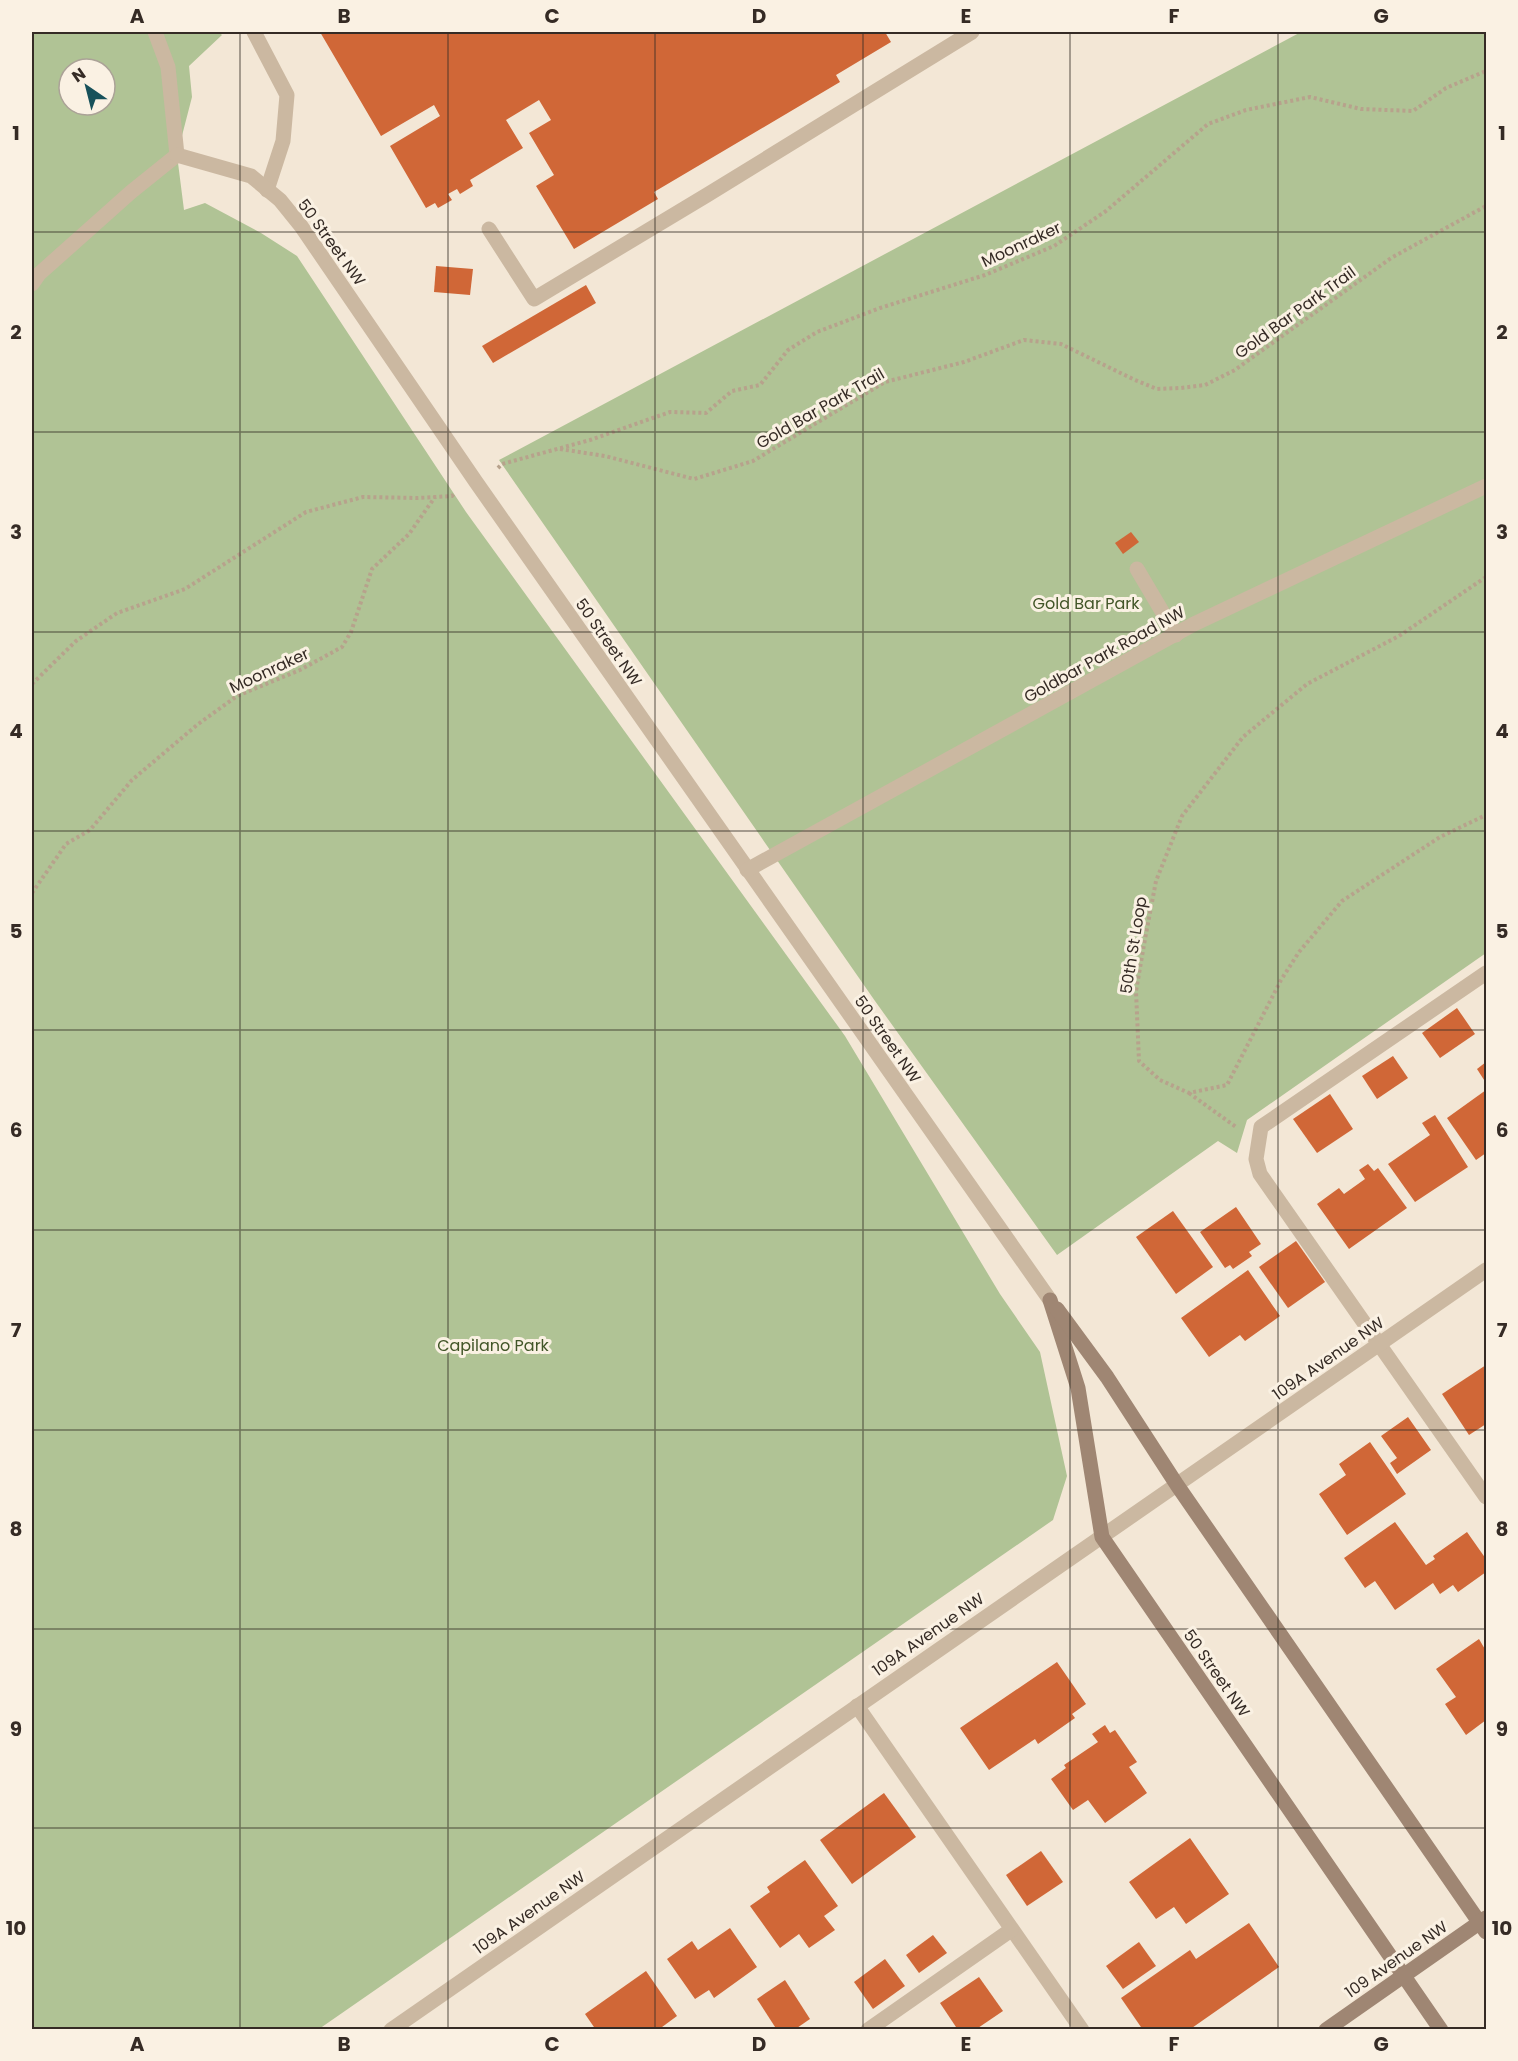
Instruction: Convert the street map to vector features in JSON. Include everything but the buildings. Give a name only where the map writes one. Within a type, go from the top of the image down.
[{"type":"street","points":[[32,284],[39,274],[131,192],[177,155],[168,67],[155,32]]},
{"type":"street","points":[[254,32],[287,95],[283,141],[267,190]]},
{"type":"street","points":[[489,229],[534,299],[972,32]]},
{"type":"street","name":"50 Street NW","points":[[177,155],[251,176],[279,200],[301,226],[482,491],[747,870],[1050,1300],[1107,1377],[1177,1485],[1484,1924]]},
{"type":"street","name":"Goldbar Park Road NW","points":[[747,870],[1205,619],[1486,486]]},
{"type":"street","points":[[1137,569],[1176,635]]},
{"type":"street","points":[[1486,973],[1261,1127],[1256,1159],[1260,1174],[1486,1497]]},
{"type":"street","name":"109A Avenue NW","points":[[391,2030],[1486,1270]]},
{"type":"street","name":"50 Street NW","points":[[1050,1300],[1078,1388],[1102,1537],[1441,2030]]},
{"type":"street","points":[[857,1706],[1082,2030]]},
{"type":"street","name":"109 Avenue NW","points":[[1326,2030],[1404,1975],[1484,1924]]},
{"type":"street","points":[[868,2030],[1011,1929]]},
{"type":"path","name":"Moonraker","points":[[557,448],[590,440],[670,412],[706,413],[732,392],[760,385],[788,350],[818,332],[880,308],[985,275],[1054,246],[1106,211],[1208,123],[1246,110],[1310,97],[1361,109],[1413,111],[1446,88],[1486,71]]},
{"type":"path","name":"Gold Bar Park Trail","points":[[502,464],[557,448],[605,456],[694,479],[753,460],[885,382],[964,362],[1024,340],[1060,344],[1135,380],[1157,388],[1181,388],[1205,384],[1235,370],[1391,258],[1486,206]]},
{"type":"path","name":"Moonraker","points":[[32,684],[76,641],[117,613],[185,589],[306,512],[363,497],[435,496],[409,534],[372,569],[351,632],[342,647],[300,670],[237,696],[197,725],[132,780],[90,830],[66,844],[32,893]]},
{"type":"path","name":"50th St Loop","points":[[1259,1143],[1189,1093],[1160,1080],[1139,1061],[1136,991],[1156,880],[1182,816],[1243,737],[1307,684],[1399,636],[1486,577]]},
{"type":"path","points":[[1189,1093],[1227,1084],[1281,980],[1299,952],[1342,901],[1440,837],[1486,815]]},
{"type":"green space","name":"Capilano Park","points":[[32,32],[219,32],[222,35],[189,66],[192,97],[177,155],[184,210],[205,203],[261,233],[297,256],[466,512],[845,1036],[1000,1294],[1040,1352],[1067,1476],[1053,1520],[319,2029],[32,2030]]},
{"type":"green space","name":"Gold Bar Park","points":[[1301,32],[1486,32],[1486,953],[1247,1120],[1237,1153],[1218,1141],[1057,1255],[875,1001],[499,460]]}]
